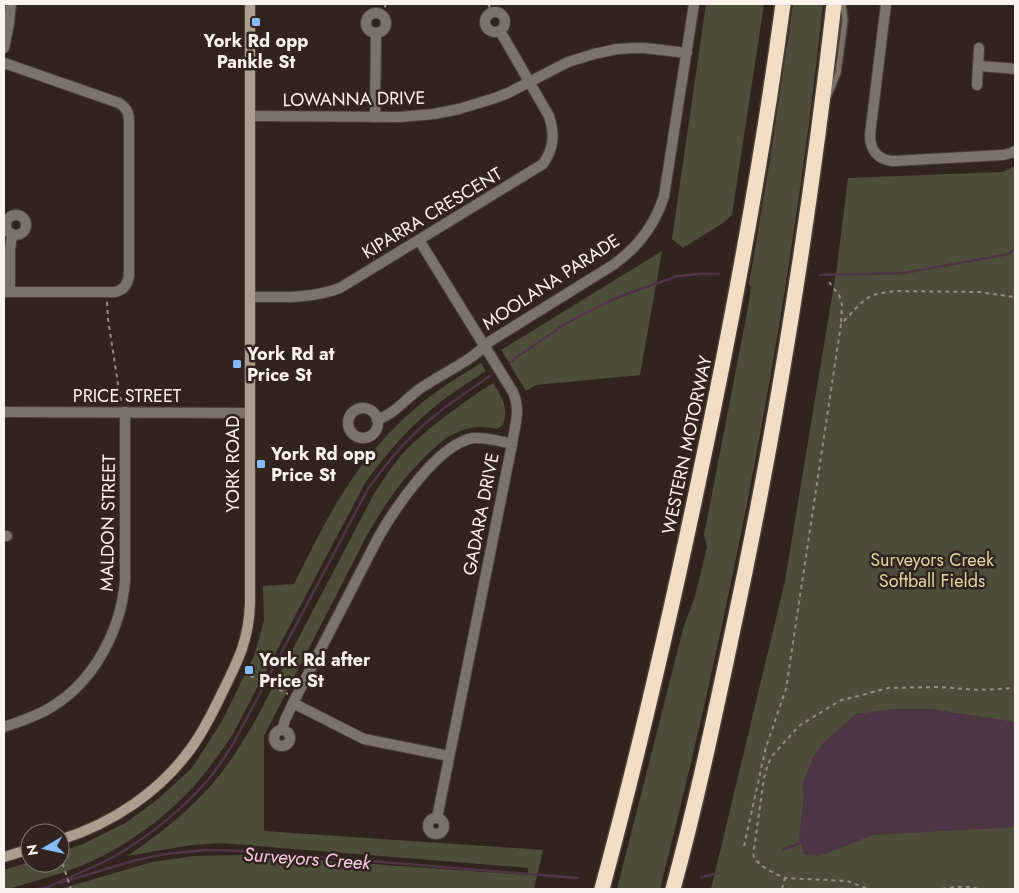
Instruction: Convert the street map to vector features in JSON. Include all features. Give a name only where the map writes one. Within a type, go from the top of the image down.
[{"type":"highway","name":"WESTERN MOTORWAY","points":[[602,889],[661,656],[720,382],[752,206],[783,4]]},
{"type":"highway","points":[[673,889],[682,857],[749,555],[790,332],[834,4]]},
{"type":"street","points":[[4,48],[11,4]]},
{"type":"street","name":"YORK ROAD","points":[[70,837],[111,819],[137,802],[166,777],[185,756],[200,734],[236,667],[245,644],[249,614],[250,4]]},
{"type":"street","name":"MOOLANA PARADE","points":[[377,420],[391,414],[420,389],[480,351],[489,342],[622,258],[642,238],[650,227],[664,196],[694,4]]},
{"type":"street","points":[[886,4],[870,135],[871,144],[877,155],[883,159],[893,161],[1003,155],[1015,151]]},
{"type":"street","name":"KIPARRA CRESCENT","points":[[250,297],[310,296],[340,288],[542,164],[552,147],[552,128],[549,116],[500,31],[504,26],[505,20],[490,8]]},
{"type":"street","points":[[370,15],[382,15],[386,25],[382,31],[373,33],[368,30],[366,20],[370,15]]},
{"type":"street","points":[[376,33],[376,117]]},
{"type":"street","name":"LOWANNA DRIVE","points":[[250,116],[416,116],[459,109],[496,98],[568,62],[585,56],[622,49],[646,48],[687,54]]},
{"type":"street","points":[[977,85],[979,48]]},
{"type":"street","points":[[4,63],[118,103],[128,112],[130,275],[128,282],[124,288],[118,291],[106,292],[7,292],[12,235]]},
{"type":"street","points":[[978,66],[1015,69]]},
{"type":"street","name":"GADARA DRIVE","points":[[419,240],[513,392],[516,399],[517,412],[437,818]]},
{"type":"street","name":"PRICE STREET","points":[[4,412],[250,413]]},
{"type":"street","name":"MALDON STREET","points":[[4,727],[38,715],[69,695],[93,668],[114,628],[122,604],[125,581],[125,412]]},
{"type":"street","points":[[282,730],[293,703],[378,538],[393,513],[415,483],[442,456],[460,442],[480,438],[512,444]]},
{"type":"street","points":[[293,703],[364,739],[450,756]]},
{"type":"street","points":[[4,857],[20,852]]},
{"type":"lane","points":[[821,110],[834,86],[838,73],[845,20],[843,4]]},
{"type":"path","points":[[382,15],[386,4]]},
{"type":"path","points":[[744,846],[766,746],[786,689],[841,324],[842,304],[840,295],[829,282]]},
{"type":"path","points":[[106,292],[108,319],[120,397],[125,412]]},
{"type":"path","points":[[841,324],[861,303],[872,295],[887,292],[979,292],[1015,297]]},
{"type":"path","points":[[236,667],[288,694],[293,703]]},
{"type":"path","points":[[874,889],[847,881],[785,878],[758,863],[754,857],[754,849],[764,778],[772,756],[799,726],[839,701],[888,688],[939,687],[979,690],[1015,688]]},
{"type":"path","points":[[66,873],[70,888]]},
{"type":"path","points":[[782,889],[785,878]]},
{"type":"path","points":[[942,889],[957,887],[978,889]]},
{"type":"green space","points":[[706,4],[764,4],[732,215],[723,223],[683,248],[672,239]]},
{"type":"green space","points":[[793,4],[823,4],[810,116],[777,339],[736,560],[687,780],[660,889],[617,889],[683,629],[695,596],[707,547],[704,535],[749,302],[751,287],[749,284]]},
{"type":"green space","name":"Surveyors Creek Softball Fields","points":[[1015,166],[1015,889],[711,889],[785,581],[837,266],[848,178],[1002,172]]},
{"type":"green space","points":[[662,251],[640,375],[536,385],[526,391],[501,350]]},
{"type":"green space","points":[[481,363],[486,371],[433,408],[409,430],[365,483],[233,734],[214,761],[194,786],[155,822],[109,853],[70,870],[70,849],[127,822],[158,799],[192,768],[222,721],[254,656],[264,621],[263,586],[294,584],[334,507],[378,445],[424,401]]},
{"type":"green space","points":[[493,383],[502,398],[505,408],[503,425],[497,429],[471,428],[449,437],[412,470],[395,491],[366,537],[264,736],[264,831],[543,850],[534,889],[60,889],[152,862],[193,856],[243,855],[528,875],[528,868],[221,843],[192,845],[127,856],[157,835],[193,804],[210,787],[230,760],[254,723],[374,494],[396,461],[431,427]]},
{"type":"green space","points":[[20,865],[20,873],[60,873],[4,889],[4,870]]},
{"type":"shaded area","points":[[895,709],[932,709],[1015,722],[1015,827],[873,835],[820,856],[804,855],[799,838],[804,796],[802,786],[813,757],[823,743],[856,714]]},
{"type":"waterway","points":[[820,275],[904,273],[1009,254],[1015,248]]},
{"type":"waterway","points":[[510,362],[562,326],[610,301],[678,276],[719,274]]},
{"type":"waterway","points":[[48,887],[115,856],[142,839],[167,820],[202,787],[232,746],[369,487],[415,433],[446,407],[490,376]]},
{"type":"waterway","name":"Surveyors Creek","points":[[784,849],[803,842]]},
{"type":"waterway","name":"Surveyors Creek","points":[[60,883],[136,860],[166,854],[206,850],[248,851],[578,878]]},
{"type":"waterway","name":"Surveyors Creek","points":[[701,877],[718,873]]},
{"type":"waterway","name":"Surveyors Creek","points":[[40,889],[47,887]]},
{"type":"place","name":"York Rd opp Pankle St","points":[[256,22]]},
{"type":"place","name":"York Rd at Price St","points":[[237,364]]},
{"type":"place","name":"York Rd opp Price St","points":[[261,464]]},
{"type":"place","name":"York Rd after Price St","points":[[249,670]]}]
